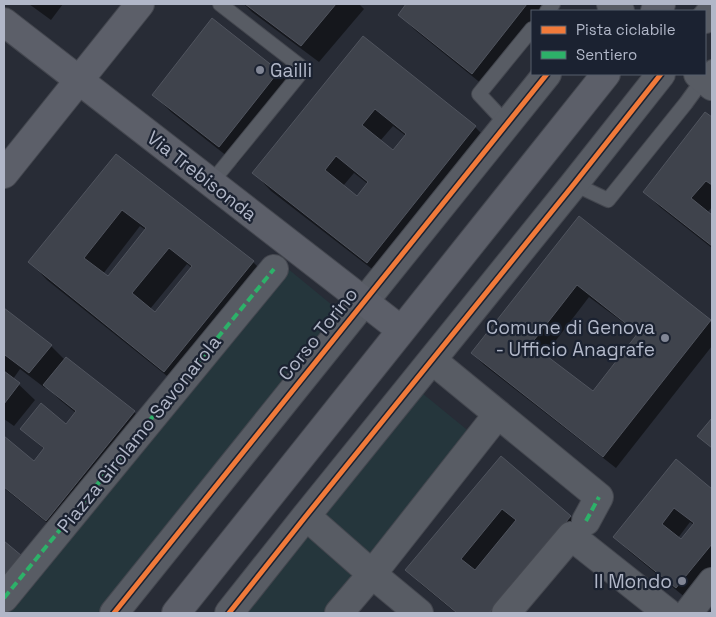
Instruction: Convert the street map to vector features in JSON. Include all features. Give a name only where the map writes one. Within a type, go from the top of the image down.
[{"type":"street","points":[[4,174],[140,4]]},
{"type":"street","name":"Via Trebisonda","points":[[4,22],[401,330]]},
{"type":"street","name":"Corso Torino","points":[[114,613],[546,75]]},
{"type":"street","points":[[176,613],[605,75]]},
{"type":"street","points":[[229,613],[660,75]]},
{"type":"street","name":"Piazza Girolamo Savonarola","points":[[4,598],[274,269]]},
{"type":"street","points":[[432,360],[599,497],[586,521]]},
{"type":"street","points":[[339,613],[498,414]]},
{"type":"street","points":[[306,516],[419,613]]},
{"type":"street","points":[[506,613],[571,536],[668,613]]},
{"type":"street","points":[[688,613],[712,582]]},
{"type":"lane","points":[[211,183],[304,68],[220,4]]},
{"type":"lane","points":[[507,124],[479,94],[531,30]]},
{"type":"lane","points":[[574,184],[608,200],[706,76]]},
{"type":"shaded area","points":[[287,268],[343,314],[98,613],[4,613]]},
{"type":"shaded area","points":[[422,393],[471,433],[325,613],[246,613]]},
{"type":"building","points":[[245,4],[336,4],[301,46]]},
{"type":"building","points":[[406,4],[527,4],[472,74],[398,15]]},
{"type":"building","points":[[212,18],[279,71],[219,147],[152,95]]},
{"type":"building","points":[[363,36],[476,126],[367,263],[252,173]],"holes":[[[375,109],[406,134],[393,150],[362,125]],[[336,156],[368,182],[357,196],[325,170]]]},
{"type":"building","points":[[705,112],[712,117],[712,185],[706,181],[691,198],[712,215],[712,246],[643,192]]},
{"type":"building","points":[[116,154],[254,261],[164,372],[28,262]],"holes":[[[122,210],[146,228],[108,276],[84,258]],[[169,248],[192,266],[155,312],[132,293]]]},
{"type":"building","name":"Comune di Genova - Ufficio Anagrafe","points":[[579,216],[711,320],[603,457],[471,353]],"holes":[[[577,285],[638,333],[593,391],[531,344]]]},
{"type":"building","points":[[4,308],[52,345],[29,373],[4,356]]},
{"type":"building","points":[[66,357],[135,411],[46,521],[4,487],[4,436],[34,461],[44,448],[20,429],[41,403],[66,424],[76,411],[43,385]]},
{"type":"building","points":[[4,371],[20,383],[4,404]]},
{"type":"building","points":[[712,418],[712,448],[697,436]]},
{"type":"building","points":[[501,456],[571,516],[489,613],[457,613],[405,570]],"holes":[[[502,509],[516,520],[475,570],[461,559]]]},
{"type":"building","points":[[676,459],[712,489],[712,544],[676,588],[613,537]],"holes":[[[674,508],[694,523],[681,539],[662,524]]]},
{"type":"building","points":[[4,541],[22,556],[4,579]]},
{"type":"marked path","points":[[4,598],[274,269]]},
{"type":"marked path","points":[[586,521],[599,497]]},
{"type":"cycle path","points":[[114,613],[546,75]]},
{"type":"cycle path","points":[[229,613],[660,75]]},
{"type":"place","name":"Gailli","points":[[260,70]]},
{"type":"place","name":"Comune di Genova - Ufficio Anagrafe","points":[[665,338]]},
{"type":"place","name":"Il Mondo","points":[[682,581]]}]
